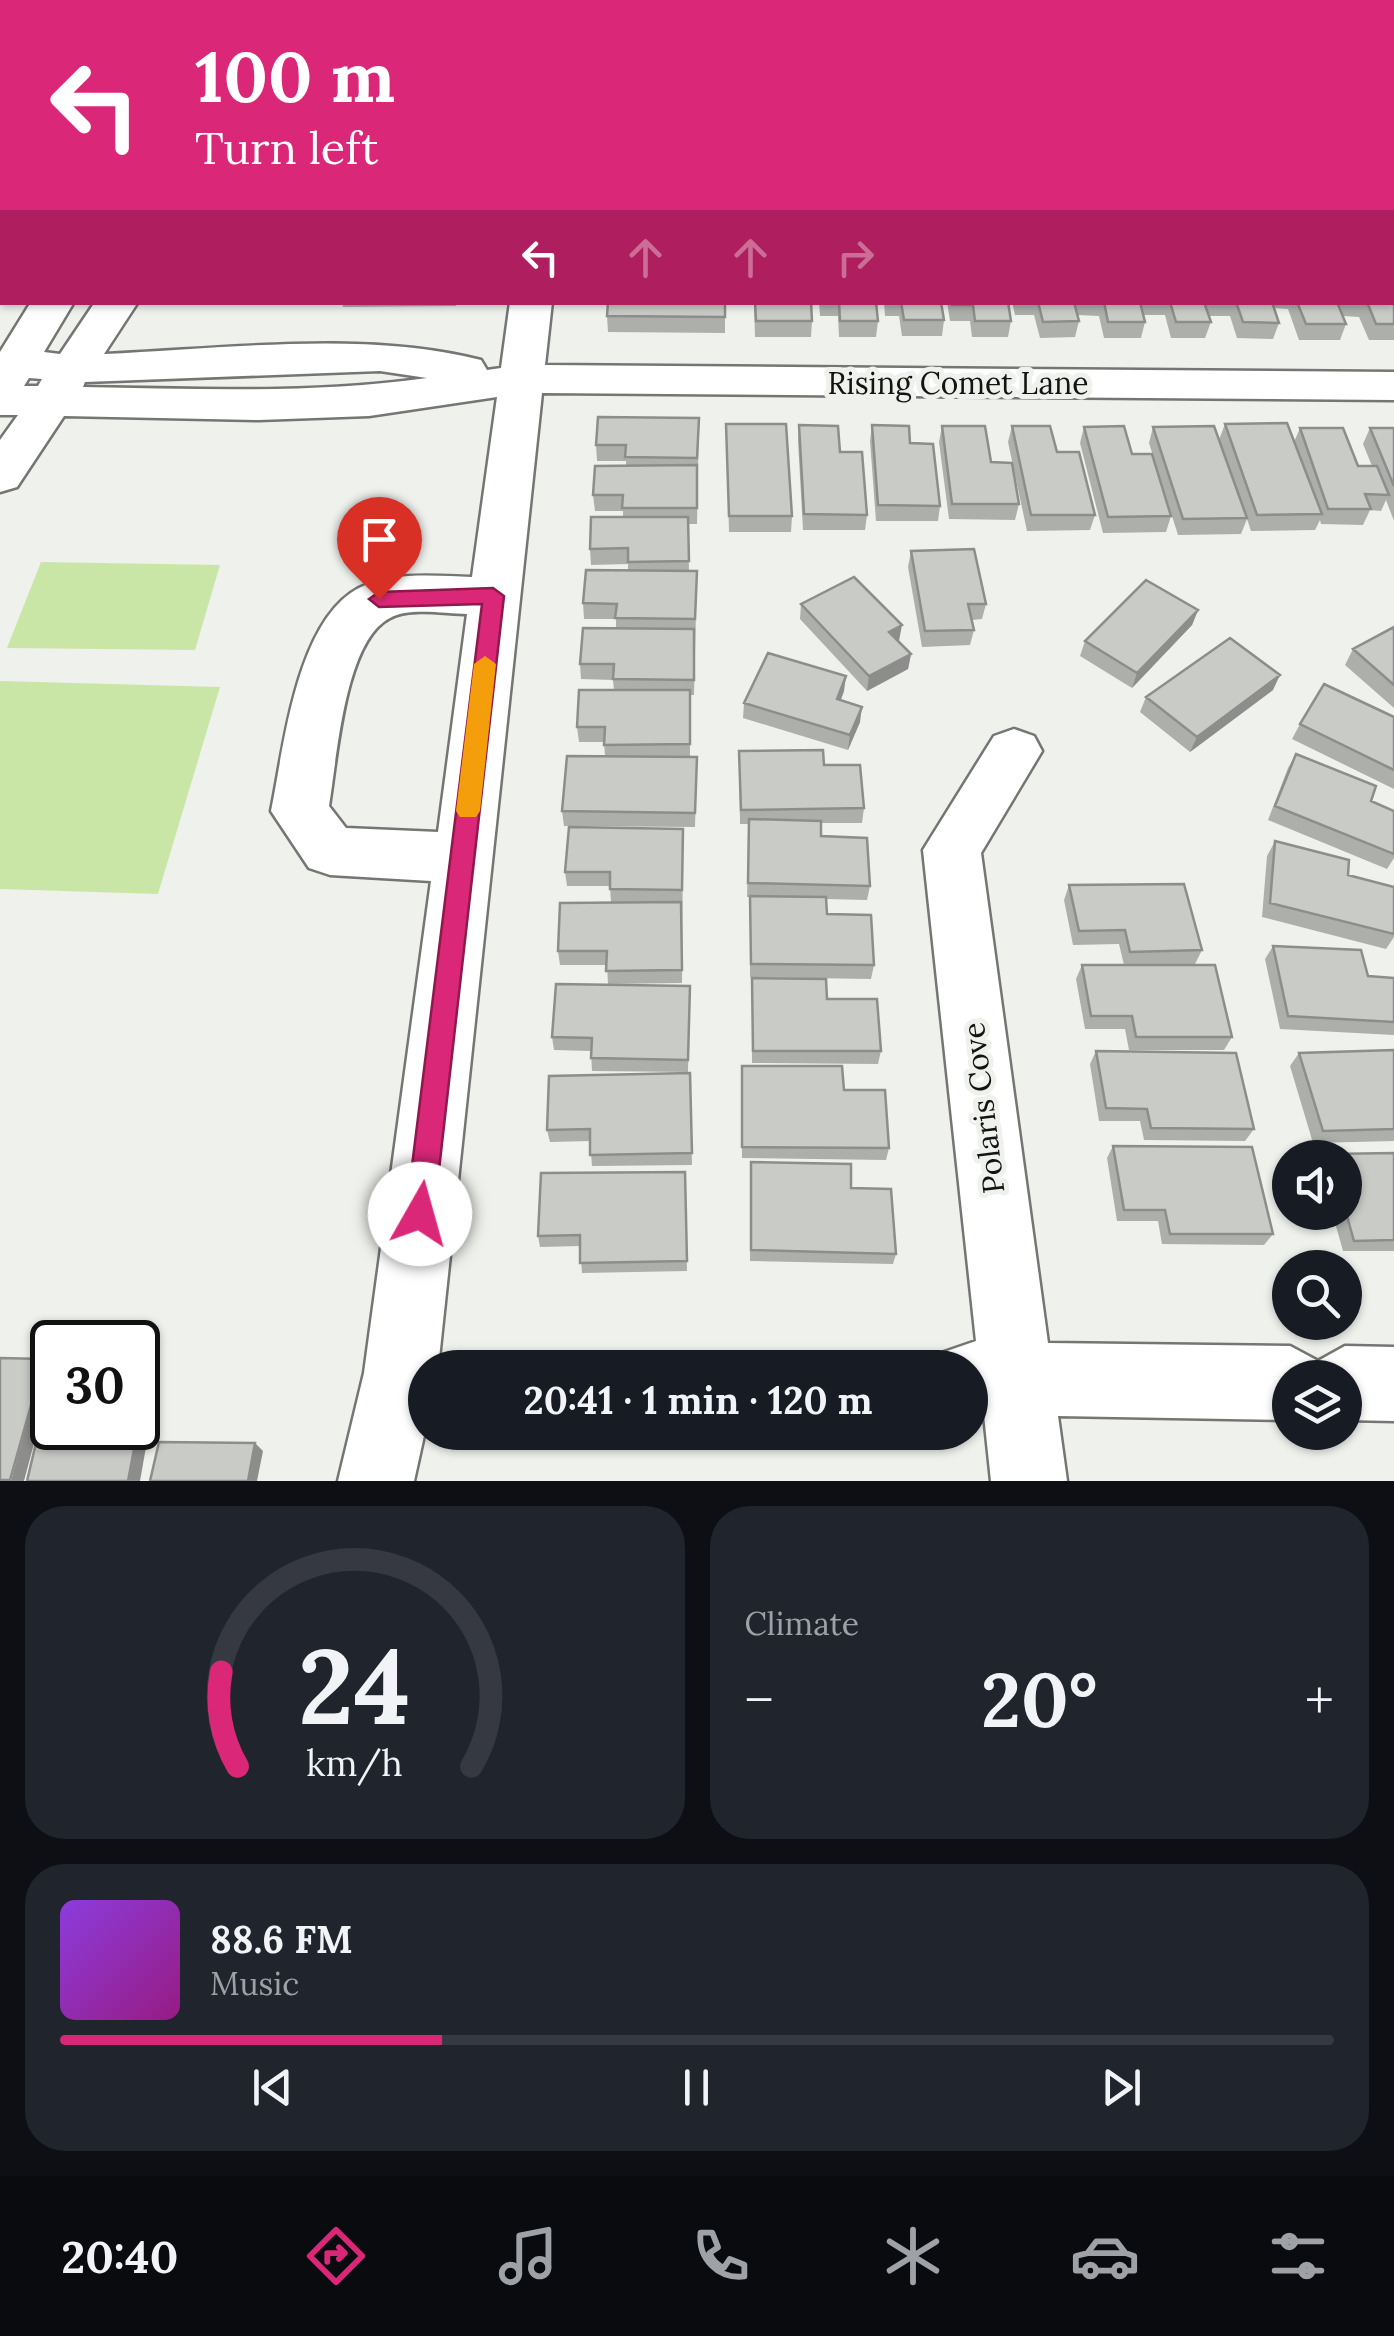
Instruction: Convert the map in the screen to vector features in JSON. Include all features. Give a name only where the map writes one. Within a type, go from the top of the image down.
[{"type":"street","points":[[5,383],[51,305]]},
{"type":"street","points":[[0,476],[116,305]]},
{"type":"street","points":[[415,1350],[462,858],[530,305]]},
{"type":"street","name":"Rising Comet Lane","points":[[5,383],[368,401],[522,380],[1394,386]]},
{"type":"street","points":[[462,858],[330,852],[300,811],[327,673],[354,616],[379,599],[493,596]]},
{"type":"street","name":"Polaris Cove","points":[[1014,751],[952,850],[992,1378],[1029,1481]]},
{"type":"street","points":[[992,1378],[1272,1382]]},
{"type":"street","points":[[1362,1383],[1394,1384]]},
{"type":"street","points":[[376,1481],[408,1388]]},
{"type":"green space","points":[[41,562],[220,565],[195,650],[7,648]]},
{"type":"green space","points":[[0,681],[220,687],[158,894],[0,889]]},
{"type":"building","points":[[608,305],[725,305],[725,317],[607,316]]},
{"type":"building","points":[[755,305],[811,305],[812,321],[756,321]]},
{"type":"building","points":[[839,305],[876,305],[878,321],[840,321]]},
{"type":"building","points":[[902,305],[942,305],[944,320],[904,320]]},
{"type":"building","points":[[973,305],[1008,305],[1011,321],[975,321]]},
{"type":"building","points":[[1039,305],[1075,305],[1079,321],[1043,322]]},
{"type":"building","points":[[1105,305],[1141,305],[1145,322],[1108,322]]},
{"type":"building","points":[[1171,305],[1205,305],[1211,322],[1176,322]]},
{"type":"building","points":[[1237,305],[1273,305],[1279,323],[1243,322]]},
{"type":"building","points":[[1298,305],[1338,305],[1346,324],[1306,324]]},
{"type":"building","points":[[1368,305],[1394,305],[1394,324],[1376,324]]},
{"type":"building","points":[[598,417],[699,418],[697,458],[625,457],[626,445],[596,445]]},
{"type":"building","points":[[1287,423],[1322,514],[1257,515],[1225,424]]},
{"type":"building","points":[[726,424],[786,424],[792,516],[729,516]]},
{"type":"building","points":[[799,425],[838,426],[840,452],[862,452],[867,515],[804,514]]},
{"type":"building","points":[[872,425],[909,426],[910,443],[933,444],[940,506],[878,505]]},
{"type":"building","points":[[942,426],[985,426],[991,462],[1012,463],[1019,504],[952,504]]},
{"type":"building","points":[[1012,426],[1050,426],[1057,452],[1079,452],[1095,515],[1031,515]]},
{"type":"building","points":[[1124,426],[1132,454],[1152,454],[1171,516],[1108,517],[1084,427]]},
{"type":"building","points":[[1214,426],[1247,518],[1183,519],[1153,427]]},
{"type":"building","points":[[1300,428],[1343,428],[1358,466],[1377,466],[1389,495],[1365,494],[1371,509],[1328,509]]},
{"type":"building","points":[[1370,428],[1394,428],[1394,486]]},
{"type":"building","points":[[697,465],[697,508],[622,508],[623,495],[593,495],[595,466]]},
{"type":"building","points":[[591,517],[688,517],[689,561],[628,562],[628,548],[590,549]]},
{"type":"building","points":[[974,549],[986,604],[968,604],[974,630],[925,631],[911,551]]},
{"type":"building","points":[[586,570],[697,571],[695,619],[615,618],[617,604],[583,603]]},
{"type":"building","points":[[854,577],[902,625],[889,632],[911,654],[869,676],[801,604]]},
{"type":"building","points":[[1146,580],[1198,610],[1137,673],[1085,641]]},
{"type":"building","points":[[1394,627],[1394,685],[1353,649]]},
{"type":"building","points":[[583,628],[694,629],[694,680],[613,679],[614,664],[580,664]]},
{"type":"building","points":[[1230,638],[1280,675],[1197,737],[1146,697]]},
{"type":"building","points":[[768,653],[846,676],[837,699],[862,707],[850,735],[744,703]]},
{"type":"building","points":[[1324,684],[1394,717],[1394,770],[1300,724]]},
{"type":"building","points":[[579,690],[690,690],[690,744],[604,745],[605,727],[577,727]]},
{"type":"building","points":[[823,750],[824,765],[860,765],[864,808],[741,810],[739,751]]},
{"type":"building","points":[[1296,754],[1376,786],[1371,801],[1394,811],[1394,854],[1275,806]]},
{"type":"building","points":[[567,756],[697,757],[695,813],[562,811]]},
{"type":"building","points":[[749,819],[821,821],[821,836],[867,838],[870,886],[748,883]]},
{"type":"building","points":[[569,827],[683,829],[682,890],[610,889],[610,872],[565,872]]},
{"type":"building","points":[[1275,841],[1349,860],[1348,875],[1394,887],[1394,934],[1270,903]]},
{"type":"building","points":[[1184,884],[1202,950],[1130,952],[1125,930],[1079,931],[1069,885]]},
{"type":"building","points":[[750,896],[826,897],[827,914],[871,915],[874,965],[751,964]]},
{"type":"building","points":[[681,902],[682,970],[606,971],[607,951],[558,951],[560,903]]},
{"type":"building","points":[[1273,946],[1361,950],[1368,976],[1394,978],[1394,1022],[1288,1016]]},
{"type":"building","points":[[1082,965],[1215,965],[1232,1037],[1136,1037],[1132,1016],[1091,1016]]},
{"type":"building","points":[[752,978],[826,979],[827,999],[877,999],[881,1051],[753,1051]]},
{"type":"building","points":[[556,984],[690,986],[688,1060],[591,1058],[592,1038],[552,1037]]},
{"type":"building","points":[[1394,1050],[1394,1129],[1323,1131],[1299,1053]]},
{"type":"building","points":[[1096,1051],[1236,1053],[1254,1129],[1151,1128],[1147,1109],[1106,1108]]},
{"type":"building","points":[[742,1066],[842,1066],[844,1090],[885,1090],[889,1148],[742,1147]]},
{"type":"building","points":[[690,1073],[692,1153],[590,1155],[590,1129],[547,1130],[549,1076]]},
{"type":"building","points":[[1113,1146],[1252,1147],[1273,1234],[1170,1234],[1165,1210],[1124,1210]]},
{"type":"building","points":[[1362,1153],[1394,1153],[1394,1240],[1354,1241],[1351,1230],[1362,1230]]},
{"type":"building","points":[[751,1162],[851,1164],[851,1188],[891,1189],[896,1254],[751,1250]]},
{"type":"building","points":[[685,1172],[687,1261],[580,1263],[580,1235],[538,1236],[541,1173]]},
{"type":"building","points":[[0,1358],[30,1359],[30,1409],[10,1480],[0,1480]]},
{"type":"building","points":[[160,1442],[255,1443],[248,1481],[150,1481]]},
{"type":"building","points":[[34,1450],[134,1450],[128,1481],[27,1481]]},
{"type":"slow traffic","points":[[468,811],[485,664]]},
{"type":"route","points":[[379,599],[493,596],[420,1214]]}]
